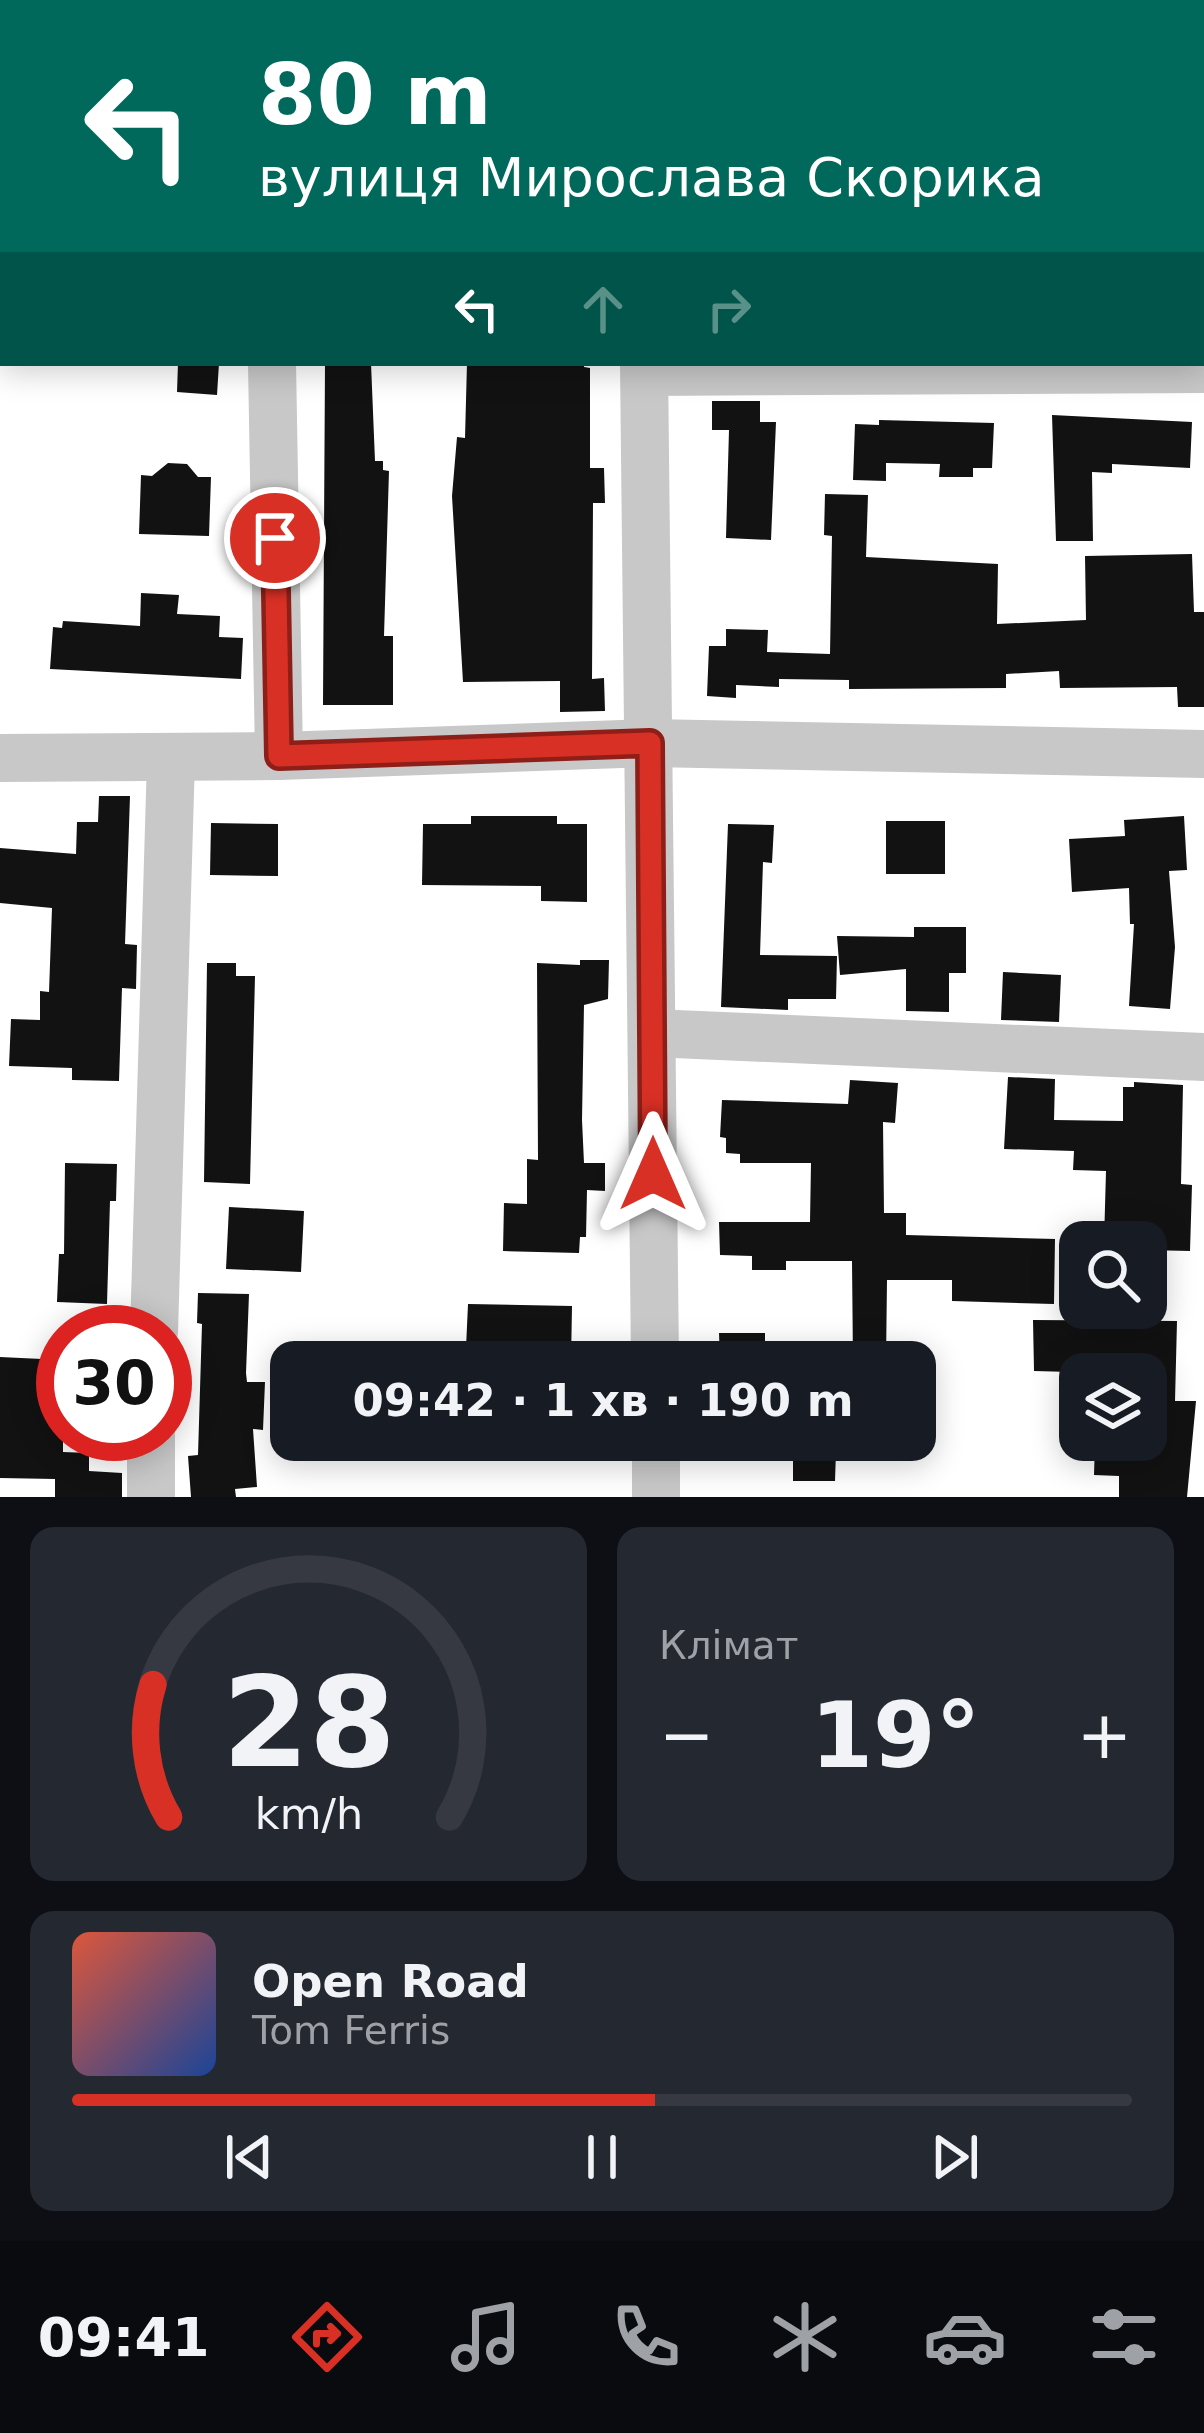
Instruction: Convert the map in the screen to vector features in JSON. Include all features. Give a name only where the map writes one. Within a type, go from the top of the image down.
[{"type":"street","points":[[272,366],[279,756]]},
{"type":"street","points":[[655,1341],[644,367],[1204,369]]},
{"type":"street","points":[[0,758],[171,759],[650,743],[1204,754]]},
{"type":"street","points":[[155,1305],[171,759]]},
{"type":"street","points":[[652,1033],[1204,1057]]},
{"type":"street","points":[[151,1461],[151,1497]]},
{"type":"street","points":[[656,1461],[656,1497]]},
{"type":"building","points":[[178,366],[219,366],[217,395],[177,392]]},
{"type":"building","points":[[325,366],[371,366],[375,461],[383,461],[383,470],[389,471],[384,636],[393,636],[393,705],[323,705]]},
{"type":"building","points":[[467,366],[590,368],[590,468],[604,468],[605,503],[593,503],[592,679],[604,678],[605,711],[560,712],[560,681],[463,682],[452,496],[457,437],[465,438]]},
{"type":"building","points":[[712,401],[760,401],[760,422],[776,422],[771,540],[726,538],[729,430],[712,430]]},
{"type":"building","points":[[1052,415],[1192,422],[1190,468],[1112,464],[1112,473],[1092,472],[1093,541],[1056,541]]},
{"type":"building","points":[[879,420],[994,423],[992,468],[973,468],[973,477],[939,477],[940,464],[886,463],[886,481],[853,480],[855,424],[879,425]]},
{"type":"building","points":[[168,463],[187,464],[198,477],[211,477],[209,536],[139,534],[141,475],[152,476]]},
{"type":"building","points":[[825,494],[868,495],[866,557],[998,564],[997,624],[1086,620],[1085,556],[1192,554],[1194,612],[1204,612],[1204,707],[1178,707],[1177,687],[1060,688],[1059,671],[1006,674],[1006,688],[849,689],[849,680],[779,679],[779,687],[736,685],[736,698],[707,696],[709,646],[726,646],[726,629],[768,630],[767,652],[830,654],[832,536],[824,535]]},
{"type":"building","points":[[141,593],[179,595],[177,614],[220,616],[219,637],[243,638],[241,679],[50,669],[53,627],[62,628],[63,621],[140,626]]},
{"type":"building","points":[[99,796],[130,796],[125,944],[137,945],[136,989],[122,988],[119,1081],[72,1080],[72,1068],[9,1066],[11,1019],[40,1020],[40,991],[49,992],[52,908],[0,903],[0,848],[76,854],[77,822],[98,822]]},
{"type":"building","points":[[471,816],[557,816],[557,824],[587,824],[587,902],[541,901],[541,886],[422,885],[423,824],[471,824]]},
{"type":"building","points":[[1184,816],[1187,870],[1169,871],[1175,947],[1170,1009],[1129,1006],[1134,924],[1130,924],[1129,888],[1072,892],[1069,839],[1125,836],[1124,820]]},
{"type":"building","points":[[886,821],[945,821],[945,874],[886,874]]},
{"type":"building","points":[[211,823],[278,824],[278,876],[210,875]]},
{"type":"building","points":[[728,824],[774,825],[772,863],[763,862],[760,955],[837,956],[836,999],[788,999],[788,1010],[721,1007]]},
{"type":"building","points":[[914,927],[966,927],[966,973],[949,973],[949,1012],[906,1011],[906,969],[840,975],[837,936],[914,937]]},
{"type":"building","points":[[580,960],[609,960],[608,999],[584,1005],[582,1120],[584,1163],[605,1163],[605,1191],[587,1190],[586,1237],[580,1237],[579,1253],[503,1251],[504,1203],[527,1204],[527,1159],[538,1160],[537,963],[580,965]]},
{"type":"building","points":[[207,963],[236,963],[236,976],[255,976],[250,1184],[204,1182]]},
{"type":"building","points":[[1003,972],[1061,975],[1059,1022],[1001,1020]]},
{"type":"building","points":[[1008,1077],[1055,1079],[1054,1120],[1123,1121],[1123,1087],[1134,1087],[1134,1082],[1183,1085],[1181,1184],[1192,1185],[1190,1251],[1167,1250],[1167,1221],[1105,1221],[1106,1171],[1073,1170],[1074,1151],[1004,1149]]},
{"type":"building","points":[[850,1080],[898,1083],[895,1123],[883,1122],[884,1213],[906,1213],[906,1235],[1055,1239],[1054,1304],[952,1301],[952,1280],[887,1280],[886,1341],[853,1341],[852,1261],[786,1261],[786,1270],[752,1270],[752,1256],[720,1255],[719,1222],[810,1222],[811,1163],[740,1163],[740,1154],[726,1153],[726,1138],[720,1137],[722,1100],[848,1104]]},
{"type":"building","points":[[65,1163],[117,1164],[116,1201],[110,1201],[107,1304],[57,1302],[59,1254],[64,1254]]},
{"type":"building","points":[[229,1207],[304,1211],[301,1272],[226,1269]]},
{"type":"building","points":[[198,1293],[249,1294],[246,1373],[247,1382],[265,1382],[263,1430],[253,1429],[257,1487],[235,1489],[236,1497],[191,1497],[188,1461],[198,1455],[202,1324],[197,1323]]},
{"type":"building","points":[[468,1304],[572,1306],[571,1341],[466,1341]]},
{"type":"building","points":[[1033,1320],[1059,1320],[1059,1329],[1167,1329],[1167,1321],[1177,1321],[1175,1401],[1196,1401],[1187,1497],[1119,1497],[1119,1476],[1094,1475],[1094,1461],[1167,1461],[1167,1353],[1059,1353],[1059,1372],[1034,1371]]},
{"type":"building","points":[[719,1333],[765,1333],[765,1341],[719,1341]]},
{"type":"building","points":[[0,1357],[36,1359],[36,1461],[89,1461],[89,1471],[122,1473],[122,1497],[55,1497],[55,1479],[0,1478]]},
{"type":"building","points":[[793,1461],[836,1461],[835,1481],[793,1481]]},
{"type":"route","points":[[275,538],[279,756],[650,743],[653,1174]]}]
